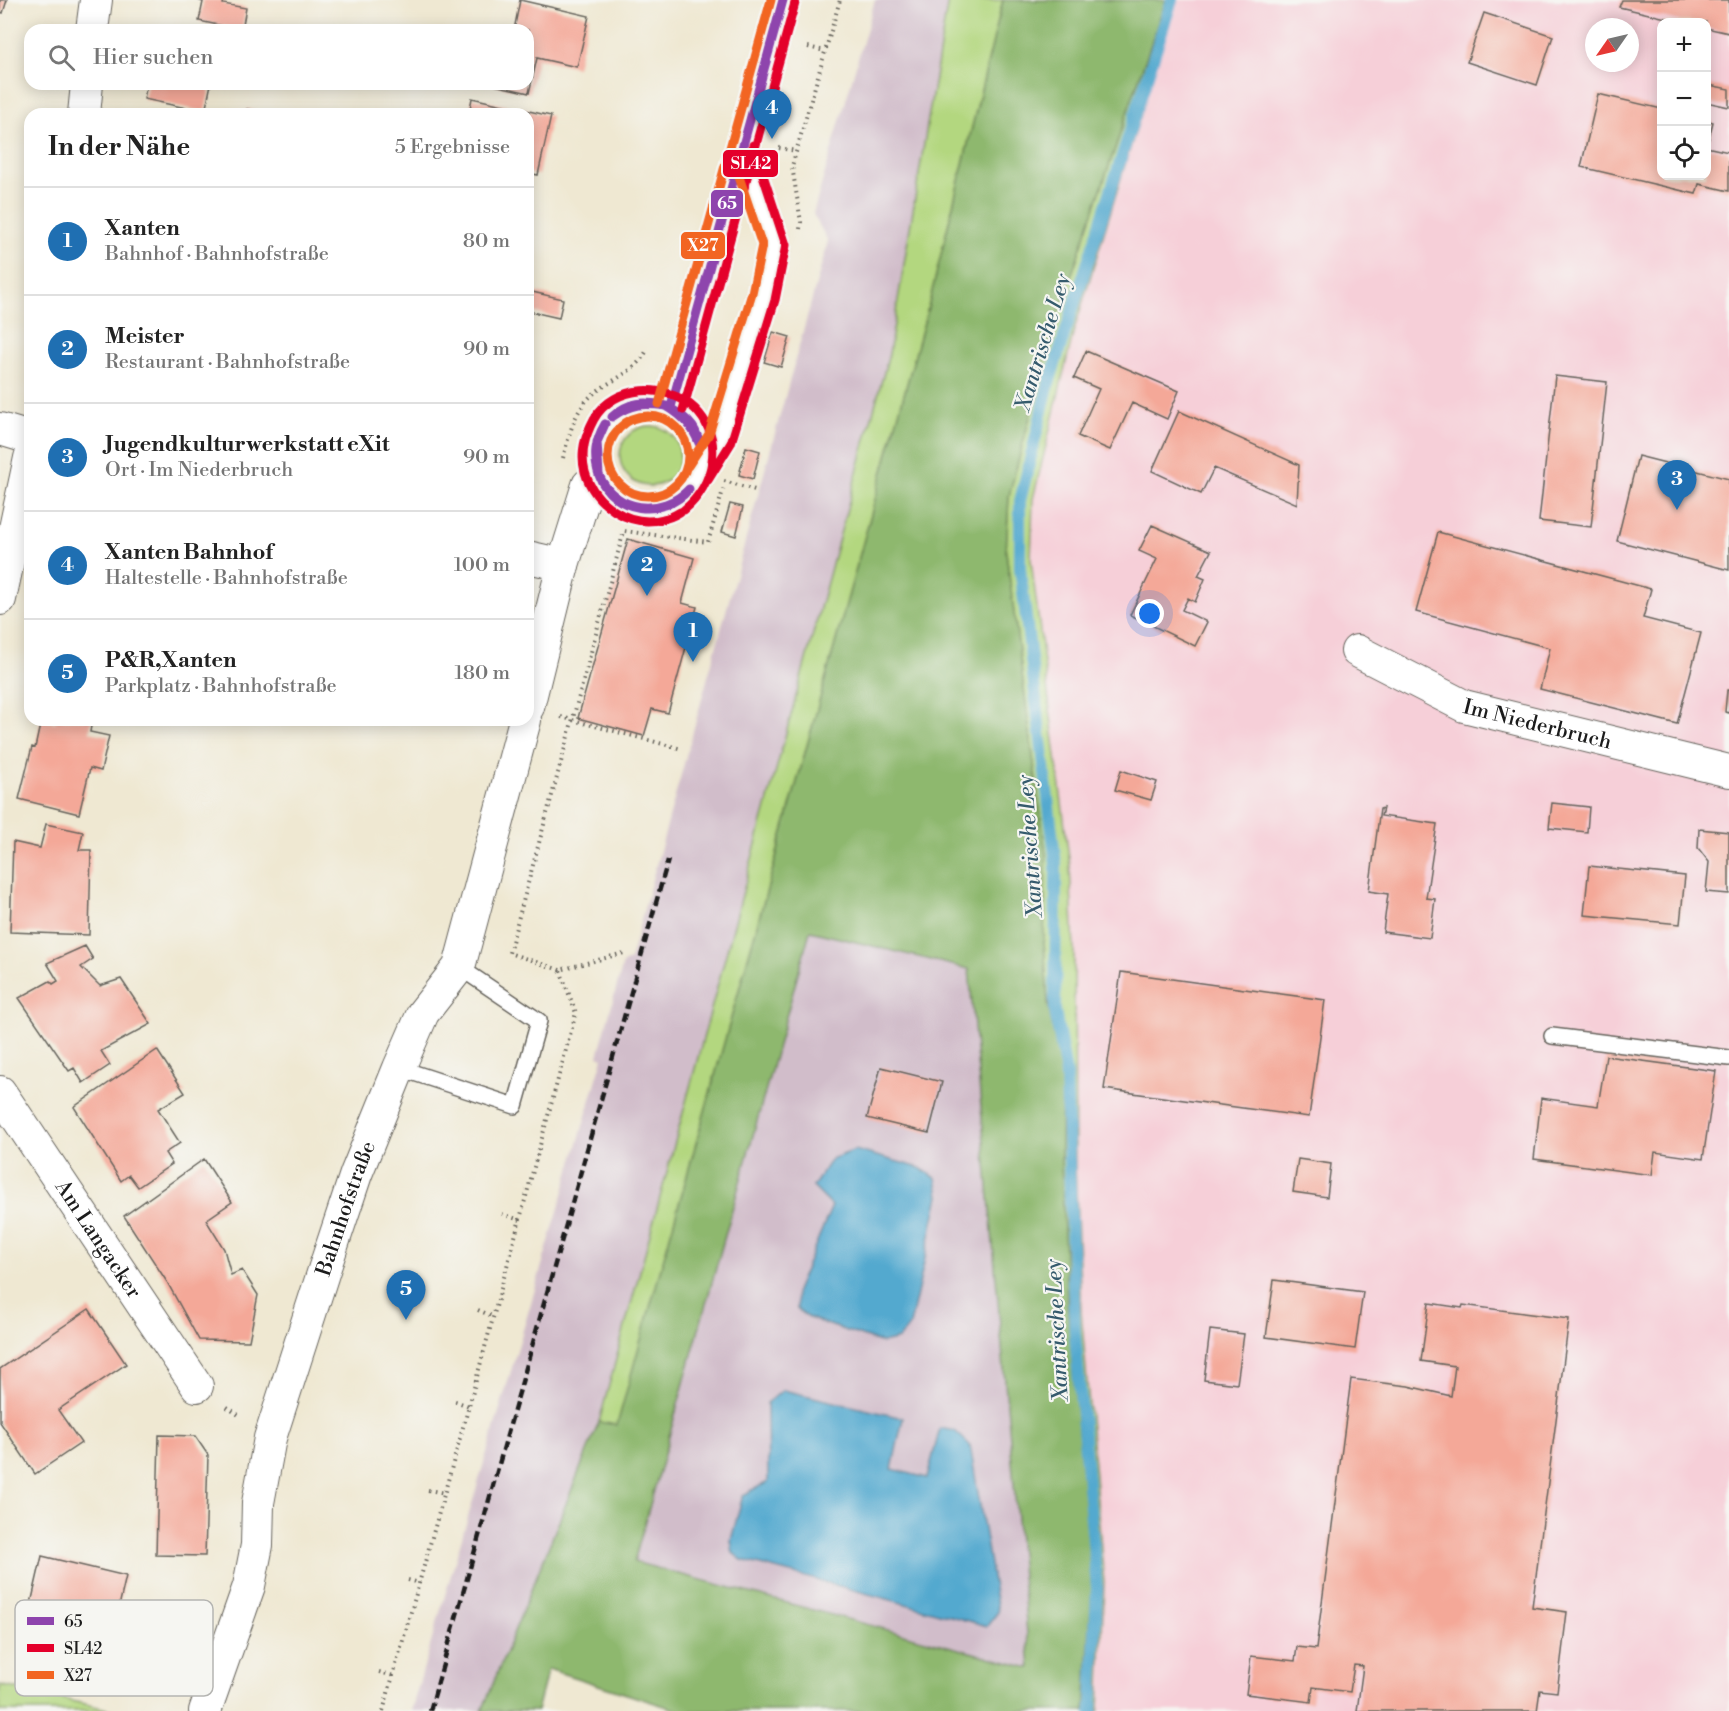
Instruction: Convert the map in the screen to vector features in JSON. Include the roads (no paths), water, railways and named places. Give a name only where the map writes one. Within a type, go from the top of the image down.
[{"type":"street","points":[[93,24],[96,0]]},
{"type":"street","points":[[671,407],[783,0]]},
{"type":"street","points":[[85,108],[86,90]]},
{"type":"street","points":[[650,402],[671,407],[686,418],[697,435],[701,454],[698,473],[690,489],[676,501],[658,508],[640,508],[622,502],[609,491],[598,476],[594,455],[599,434],[611,417],[629,405],[650,402]]},
{"type":"street","points":[[0,429],[24,436]]},
{"type":"street","name":"Bahnhofstraße","points":[[534,714],[563,565],[588,485],[598,476]]},
{"type":"street","points":[[0,599],[24,486]]},
{"type":"street","points":[[534,558],[563,565]]},
{"type":"street","name":"Im Niederbruch","points":[[1357,651],[1464,706],[1729,771]]},
{"type":"street","name":"Bahnhofstraße","points":[[213,1688],[249,1586],[257,1545],[258,1503],[270,1438],[356,1174],[423,1013],[459,967],[530,726]]},
{"type":"street","name":"Am Langacker","points":[[0,1092],[198,1386]]},
{"type":"street","name":"Bahnhofstraße","points":[[205,1711],[210,1696]]},
{"type":"lane","points":[[698,473],[720,439],[764,296],[774,244],[742,149]]},
{"type":"lane","points":[[399,1068],[515,1106],[539,1021],[459,967]]},
{"type":"lane","points":[[1552,1035],[1729,1058]]},
{"type":"water","points":[[855,1150],[920,1168],[936,1178],[939,1196],[910,1325],[899,1339],[882,1343],[809,1318],[797,1309],[796,1291],[832,1206],[813,1187],[831,1159]]},
{"type":"water","points":[[783,1390],[903,1418],[892,1469],[927,1478],[940,1428],[955,1431],[970,1445],[998,1612],[987,1626],[742,1560],[733,1553],[731,1540],[743,1495],[768,1482],[767,1403]]},
{"type":"waterway","name":"Xantrische Ley","points":[[1092,1711],[1097,1588],[1075,1333],[1066,1073],[1055,1011],[1056,865],[1020,568],[1020,501],[1048,386],[1172,0]]},
{"type":"railway","points":[[430,1711],[668,860]]},
{"type":"place","name":"Xanten Bahnhof","points":[[772,139]]},
{"type":"place","name":"Jugendkulturwerkstatt eXit","points":[[1677,510]]},
{"type":"place","name":"Meister","points":[[647,596]]},
{"type":"place","name":"Xanten","points":[[693,662]]},
{"type":"place","name":"P&R,Xanten","points":[[406,1320]]}]
